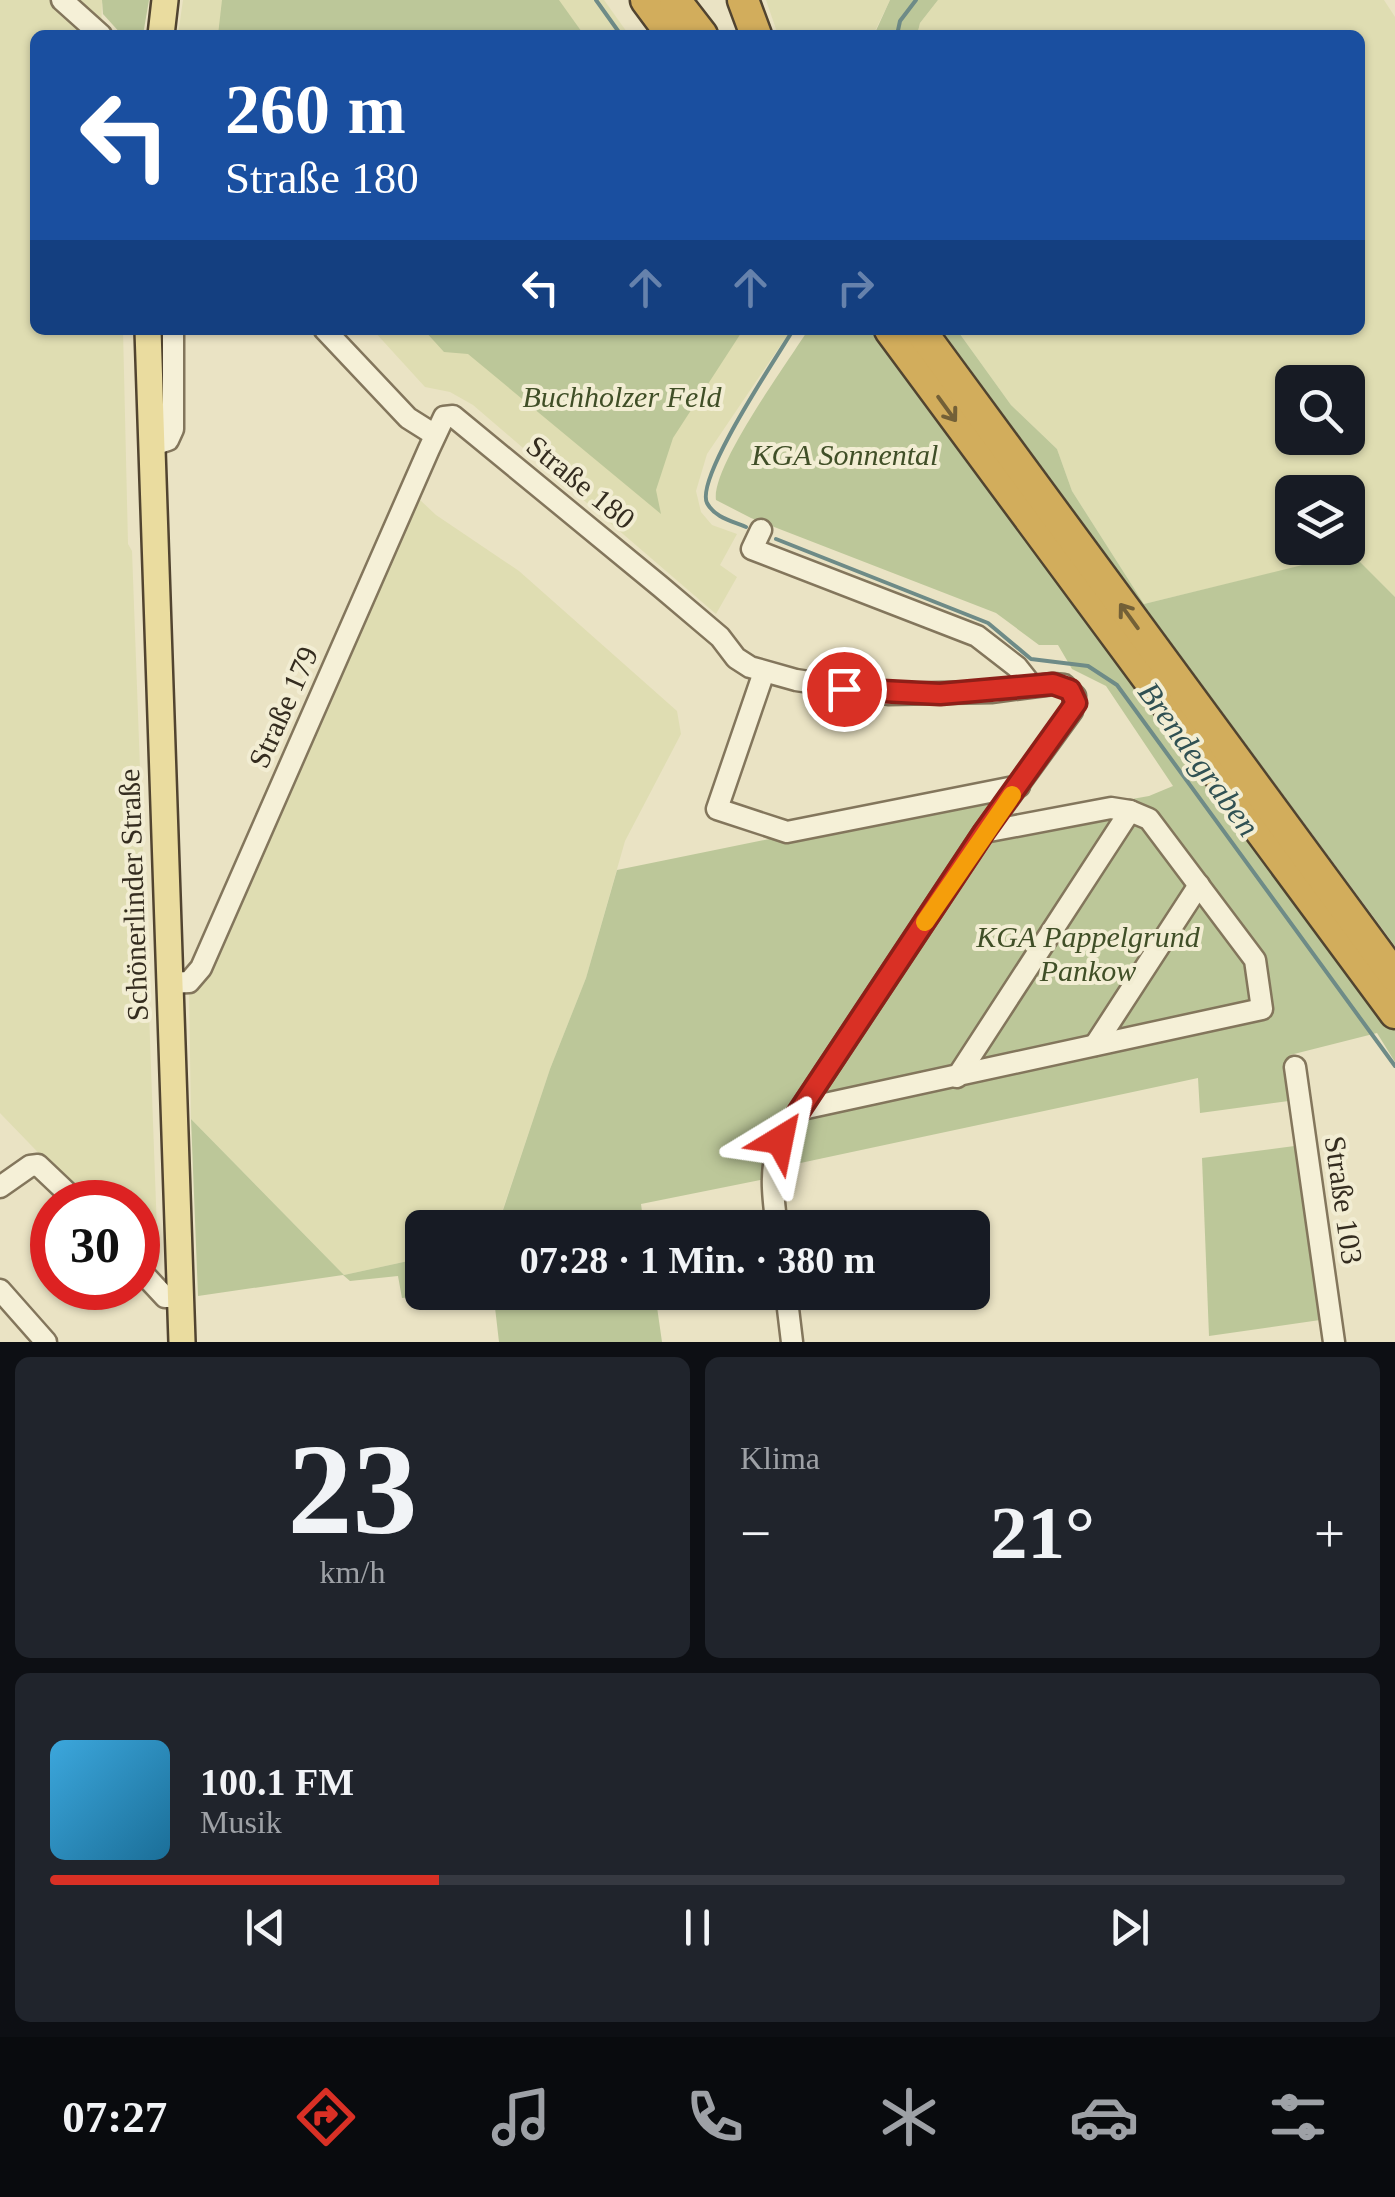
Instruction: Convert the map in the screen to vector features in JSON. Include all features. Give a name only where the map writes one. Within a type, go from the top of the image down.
[{"type":"highway","points":[[646,0],[668,30]]},
{"type":"highway","points":[[676,0],[698,30]]},
{"type":"highway","points":[[743,0],[754,30]]},
{"type":"highway","points":[[894,335],[1395,1012]]},
{"type":"highway","points":[[924,335],[1395,976]]},
{"type":"highway","points":[[934,335],[1049,507]]},
{"type":"main road","points":[[162,30],[166,0]]},
{"type":"main road","name":"Schönerlinder Straße","points":[[148,335],[182,1342]]},
{"type":"street","points":[[62,0],[95,30]]},
{"type":"street","points":[[150,446],[168,440],[173,429],[173,335]]},
{"type":"street","points":[[331,335],[408,418],[436,435]]},
{"type":"street","name":"Straße 180","points":[[436,435],[444,417],[453,416],[720,637],[736,658],[764,672],[888,694],[991,692],[1064,685],[1076,703],[1019,786]]},
{"type":"street","name":"Straße 179","points":[[168,983],[189,982],[201,968],[436,435]]},
{"type":"street","points":[[761,530],[752,549],[977,636],[1018,667],[1032,686]]},
{"type":"street","points":[[764,672],[717,809],[787,832],[1019,786]]},
{"type":"street","points":[[775,1210],[772,1160],[780,1140],[984,832],[1019,786]]},
{"type":"street","points":[[802,1109],[1262,1008],[1255,960],[1148,820],[1110,808],[984,832]]},
{"type":"street","points":[[957,1077],[1130,812]]},
{"type":"street","points":[[1095,1045],[1199,885]]},
{"type":"street","name":"Straße 103","points":[[1295,1066],[1334,1342]]},
{"type":"street","points":[[0,1188],[30,1166],[38,1166],[53,1180]]},
{"type":"street","points":[[0,1290],[46,1342]]},
{"type":"street","points":[[160,1291],[165,1296],[180,1297]]},
{"type":"street","points":[[788,1310],[792,1342]]},
{"type":"green space","points":[[0,0],[102,0],[101,30],[30,30],[30,335],[123,335],[128,544],[132,551],[155,1180],[65,1180],[0,1113]]},
{"type":"green space","points":[[102,0],[149,0],[144,30],[117,30],[103,14]]},
{"type":"green space","points":[[183,0],[604,0],[625,30],[179,30]]},
{"type":"green space","points":[[222,0],[559,0],[580,30],[219,30]]},
{"type":"green space","points":[[766,0],[890,0],[875,30],[776,30]]},
{"type":"green space","points":[[890,0],[938,0],[918,30],[876,30]]},
{"type":"green space","points":[[938,0],[1384,0],[1395,17],[1395,597],[1362,565],[1365,475],[1275,475],[1275,565],[1305,565],[1144,604],[1072,491],[1057,449],[1011,405],[961,335],[1365,335],[1365,30],[918,30],[920,23]]},
{"type":"green space","points":[[378,335],[788,335],[707,454],[696,491],[701,512],[712,525],[737,534],[720,565],[737,577],[716,614],[473,405],[450,392],[425,387]]},
{"type":"green space","name":"Buchholzer Feld","points":[[429,335],[740,335],[673,438],[656,490],[661,514],[468,354],[444,352]]},
{"type":"green space","name":"KGA Pappelgrund Pankow","points":[[805,335],[881,335],[1395,1031],[1395,1062],[1377,1033],[1290,1055],[1296,1100],[1200,1113],[1198,1078],[777,1168],[779,1154],[997,823],[1149,796],[1173,786],[1106,686],[1072,669],[1058,645],[1039,645],[996,613],[751,518],[716,500],[725,464]]},
{"type":"green space","points":[[944,335],[961,335],[1011,405],[1057,449],[1072,491],[1144,604],[1302,565],[1363,565],[1395,597],[1395,946],[1179,654],[1170,655]]},
{"type":"green space","points":[[419,499],[436,515],[519,571],[677,711],[681,734],[625,841],[586,978],[550,1069],[503,1210],[405,1210],[405,1262],[344,1275],[191,1119],[189,989]]},
{"type":"green space","points":[[1009,790],[765,1179],[641,1204],[642,1210],[503,1210],[550,1069],[586,978],[617,870]]},
{"type":"green space","points":[[191,1119],[344,1275],[405,1262],[405,1298],[398,1276],[350,1281],[343,1275],[198,1296]]},
{"type":"green space","points":[[1302,1145],[1327,1319],[1209,1336],[1202,1158]]},
{"type":"green space","points":[[495,1310],[657,1310],[662,1342],[499,1342]]},
{"type":"waterway","name":"Brendegraben","points":[[596,0],[617,30]]},
{"type":"waterway","points":[[898,30],[916,0]]},
{"type":"waterway","name":"Brendegraben","points":[[746,527],[714,512],[707,503],[707,489],[725,444],[790,335]]},
{"type":"waterway","name":"Brendegraben","points":[[776,539],[988,623],[1031,659],[1088,666],[1117,685],[1395,1066]]},
{"type":"slow traffic","points":[[925,922],[1012,795]]},
{"type":"route","points":[[780,1140],[984,832],[1076,703],[1075,696],[1064,685],[1053,684],[940,694],[844,689]]},
{"type":"park label","name":"KGA Sonnental","points":[[845,454]]}]
